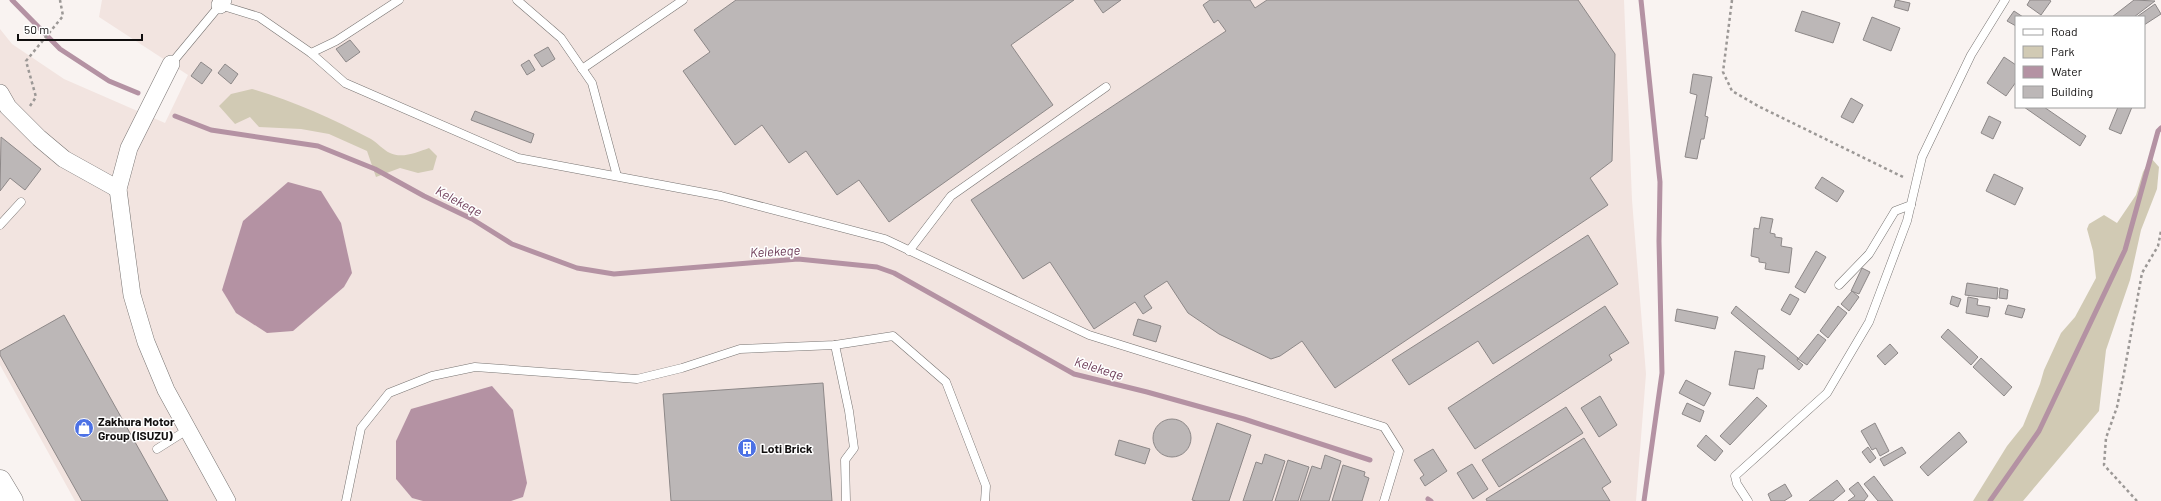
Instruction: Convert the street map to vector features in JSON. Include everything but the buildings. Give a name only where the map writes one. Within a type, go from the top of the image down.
[{"type":"main road","points":[[0,480],[12,501]]},
{"type":"street","points":[[171,64],[129,148],[118,189],[132,295],[146,342],[166,390],[227,501]]},
{"type":"street","points":[[1,99],[39,138],[64,159],[118,189]]},
{"type":"lane","points":[[311,53],[336,42],[399,0]]},
{"type":"lane","points":[[517,0],[561,38],[592,83],[617,176]]},
{"type":"lane","points":[[582,69],[683,0]]},
{"type":"lane","points":[[1748,501],[1737,484],[1735,476],[1827,393],[1869,322],[1911,205],[1922,157],[1971,54],[2005,0]]},
{"type":"lane","points":[[171,64],[221,3],[259,17],[311,53],[345,83],[518,158],[721,196],[886,239],[1089,335],[1384,427],[1399,451],[1384,501]]},
{"type":"lane","points":[[909,251],[951,196],[1106,88]]},
{"type":"lane","points":[[0,225],[21,202]]},
{"type":"lane","points":[[1839,285],[1869,254],[1894,211],[1911,205]]},
{"type":"lane","points":[[346,501],[361,428],[389,393],[432,376],[475,367],[638,379],[682,368],[740,349],[835,345],[893,336],[946,382],[986,486],[985,501]]},
{"type":"lane","points":[[835,345],[849,411],[854,448],[845,460],[846,501]]},
{"type":"lane","points":[[157,449],[187,430]]},
{"type":"path","points":[[22,119],[36,97],[26,61],[63,16],[60,0]]},
{"type":"path","points":[[1732,0],[1723,72],[1732,91],[1758,106],[1916,184]]},
{"type":"path","points":[[2137,501],[2104,465],[2104,459],[2106,438],[2117,407],[2132,334],[2142,273],[2158,246],[2161,231]]},
{"type":"shaded area","points":[[102,0],[1624,0],[1632,200],[1646,374],[1636,501],[75,501],[0,365],[0,29],[12,44],[64,79],[165,123],[188,75],[99,17]]},
{"type":"green space","points":[[252,89],[283,99],[342,124],[371,139],[387,152],[395,155],[410,154],[429,148],[437,156],[433,170],[418,173],[400,168],[376,177],[367,151],[329,134],[301,129],[259,127],[250,117],[235,124],[219,106],[231,94]]},
{"type":"green space","points":[[2151,158],[2159,167],[2157,189],[2141,230],[2130,280],[2106,350],[2099,411],[2023,501],[1973,501],[2007,446],[2023,426],[2044,370],[2061,333],[2075,317],[2096,278],[2093,251],[2087,229],[2089,224],[2104,215],[2117,223],[2136,195],[2143,172]]},
{"type":"water","points":[[288,182],[321,191],[341,223],[352,273],[344,287],[293,331],[267,333],[236,313],[222,290],[243,221]]},
{"type":"water","points":[[492,386],[513,410],[527,483],[523,497],[511,501],[423,501],[412,498],[396,479],[396,441],[411,409]]},
{"type":"waterway","name":"Kelekeqe","points":[[12,0],[60,49],[109,81],[138,93]]},
{"type":"waterway","points":[[1641,0],[1660,182],[1659,241],[1662,373],[1644,501]]},
{"type":"waterway","name":"Kelekeqe","points":[[175,116],[211,130],[318,146],[375,169],[424,196],[472,219],[512,244],[577,268],[614,274],[798,259],[877,267],[894,273],[1074,374],[1147,392],[1244,419],[1370,460]]},
{"type":"waterway","points":[[1990,501],[2039,431],[2125,250],[2158,131],[2161,128]]},
{"type":"place","name":"Zakhura Motor Group (ISUZU)","points":[[84,428]]},
{"type":"place","name":"Loti Brick","points":[[747,448]]}]
